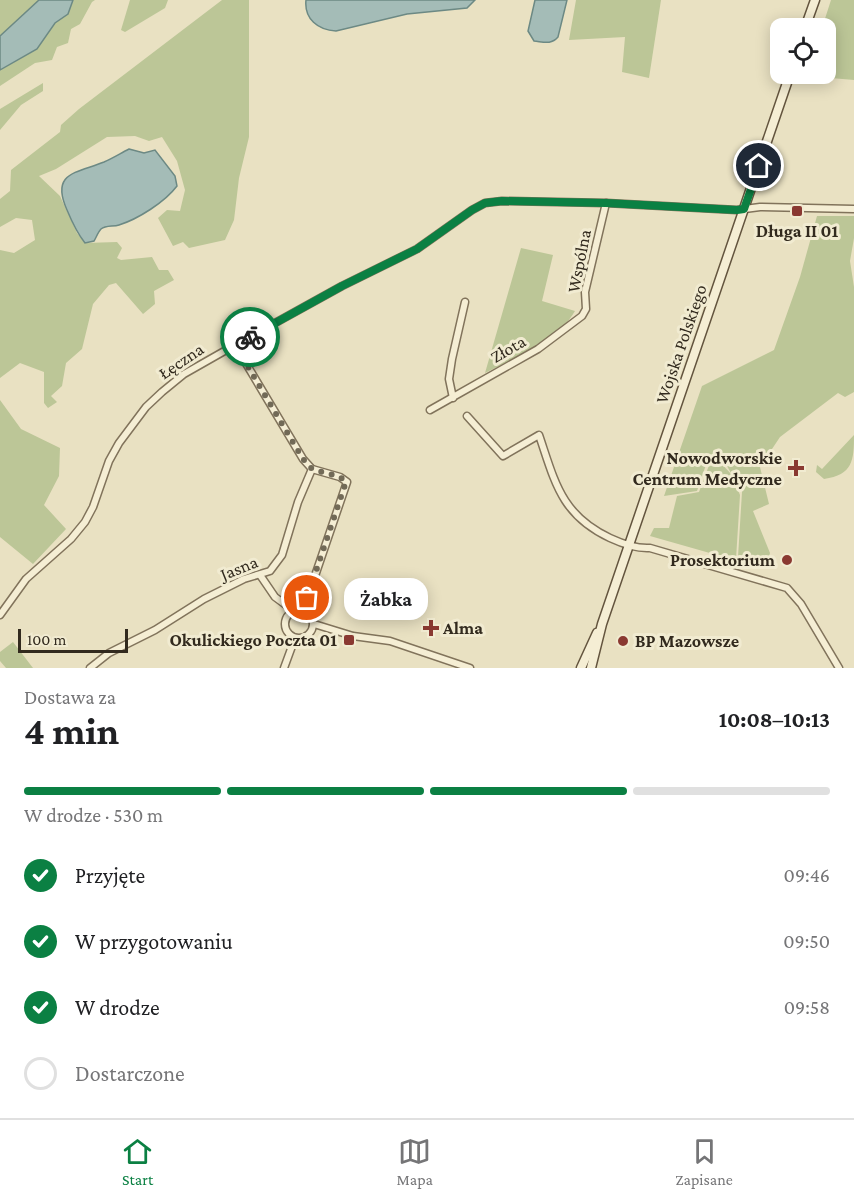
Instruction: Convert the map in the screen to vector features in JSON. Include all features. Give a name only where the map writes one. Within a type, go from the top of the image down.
[{"type":"main road","points":[[809,18],[815,0]]},
{"type":"main road","name":"Wojska Polskiego","points":[[591,668],[602,624],[787,84]]},
{"type":"main road","name":"Wojska Polskiego","points":[[581,668],[602,624]]},
{"type":"street","name":"Łęczna","points":[[0,615],[26,579],[71,539],[85,522],[119,443],[146,406],[184,374],[342,286],[417,249],[485,203],[502,201],[606,203],[730,210],[760,207],[854,209]]},
{"type":"street","name":"Wspólna","points":[[576,321],[586,309],[585,292],[606,203]]},
{"type":"street","points":[[453,398],[449,380],[465,302]]},
{"type":"street","name":"Złota","points":[[430,410],[538,349],[576,321]]},
{"type":"street","points":[[235,345],[303,459],[312,469],[340,477],[346,482],[303,611]]},
{"type":"street","points":[[467,416],[503,456],[539,435],[556,487],[572,512],[592,530],[639,549],[650,548],[787,588],[801,604],[839,668]]},
{"type":"street","name":"Jasna","points":[[90,668],[109,653],[155,630],[204,599],[244,579],[270,571],[278,562],[312,469]]},
{"type":"street","points":[[260,575],[275,597],[294,611]]},
{"type":"street","points":[[294,611],[303,611],[312,618],[314,624],[305,637],[295,638],[289,634],[286,621],[288,615],[294,611]]},
{"type":"street","points":[[314,624],[354,636],[390,641],[470,668]]},
{"type":"street","points":[[284,668],[295,638]]},
{"type":"green space","points":[[0,0],[39,0],[0,36]]},
{"type":"green space","points":[[73,0],[95,0],[80,24],[71,29],[68,43],[57,47],[52,60],[35,63],[0,86],[0,70],[37,49],[55,23],[68,14]]},
{"type":"green space","points":[[130,0],[168,0],[165,8],[125,32],[121,30]]},
{"type":"green space","points":[[222,0],[249,0],[249,137],[239,178],[234,220],[225,240],[189,248],[183,242],[173,246],[158,218],[167,210],[180,211],[185,190],[177,161],[162,137],[149,141],[135,136],[107,137],[56,169],[39,176],[60,196],[77,233],[85,243],[117,242],[122,248],[117,258],[121,260],[152,257],[159,270],[168,270],[174,280],[154,291],[155,304],[143,314],[116,283],[109,285],[93,304],[82,349],[66,363],[62,386],[51,396],[57,402],[48,408],[44,403],[44,372],[20,363],[0,378],[0,250],[14,253],[35,240],[32,220],[16,218],[0,227],[0,199],[10,191],[11,170],[60,132],[61,125],[79,109]]},
{"type":"green space","points":[[576,0],[661,0],[649,78],[622,72],[625,37],[569,40]]},
{"type":"green space","points":[[831,0],[854,0],[854,80],[836,78],[836,18],[825,18]]},
{"type":"green space","points":[[43,83],[43,91],[21,105],[0,130],[0,109]]},
{"type":"green space","points":[[817,216],[854,216],[854,238],[850,261],[854,287],[854,392],[845,397],[838,393],[780,437],[760,467],[769,504],[753,511],[770,553],[767,563],[749,555],[738,557],[742,492],[732,476],[740,495],[736,559],[750,558],[759,567],[650,536],[654,528],[669,528],[677,496],[699,492],[711,460],[718,460],[732,475],[719,458],[708,459],[697,491],[664,496],[702,386],[774,350],[800,277]]},
{"type":"green space","points":[[521,248],[553,255],[542,301],[575,311],[558,332],[547,340],[485,373]]},
{"type":"green space","points":[[0,400],[21,429],[60,448],[59,476],[44,505],[66,529],[33,564],[0,537]]},
{"type":"green space","points":[[854,435],[850,465],[841,474],[824,479],[816,472],[817,465],[822,469]]},
{"type":"green space","points":[[13,642],[33,668],[6,668],[0,661],[0,652]]},
{"type":"water","points":[[39,0],[73,0],[68,14],[55,23],[37,49],[0,70],[0,36]]},
{"type":"water","points":[[306,0],[475,0],[467,8],[407,14],[336,31],[318,26],[310,18],[307,13]]},
{"type":"water","points":[[535,0],[567,0],[558,37],[553,41],[534,41],[528,31]]},
{"type":"water","points":[[129,149],[144,153],[155,150],[175,176],[177,186],[166,198],[143,214],[117,226],[101,229],[94,241],[85,243],[67,210],[62,188],[64,181],[76,172],[104,162]]},
{"type":"way so far","points":[[250,337],[235,345],[303,459],[312,469],[340,477],[346,482],[307,598]]},
{"type":"place","name":"Długa II 01","points":[[797,211]]},
{"type":"place","name":"Nowodworskie Centrum Medyczne","points":[[796,468]]},
{"type":"place","name":"Prosektorium","points":[[787,560]]},
{"type":"place","name":"Żabka","points":[[307,598]]},
{"type":"place","name":"Alma","points":[[431,628]]},
{"type":"place","name":"Okulickiego Poczta 01","points":[[349,640]]},
{"type":"place","name":"BP Mazowsze","points":[[623,641]]},
{"type":"route","points":[[250,337],[342,286],[417,249],[485,203],[502,201],[606,203],[737,210],[744,209],[759,166]]}]
